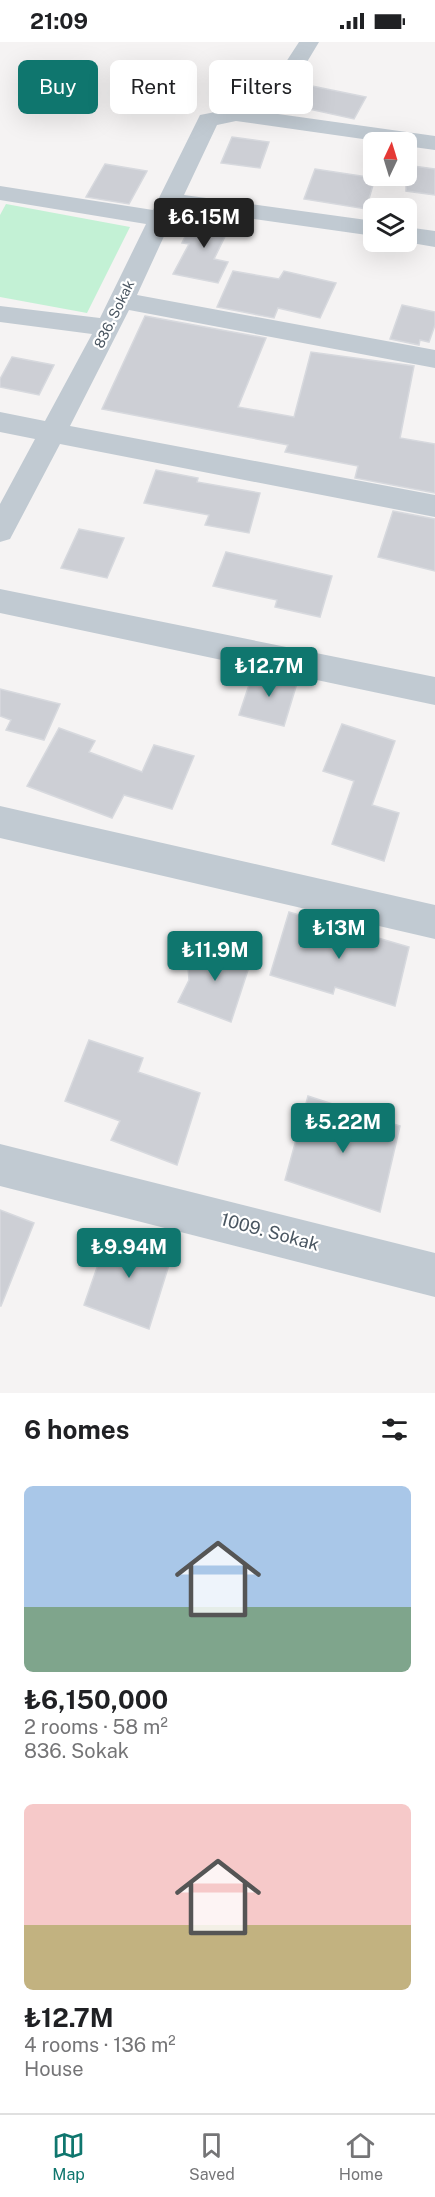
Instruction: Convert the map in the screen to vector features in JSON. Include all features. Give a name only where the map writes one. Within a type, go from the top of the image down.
[{"type":"street","name":"836. Sokak","points":[[0,531],[108,328],[208,120],[263,109],[278,92],[309,42]]},
{"type":"street","points":[[236,115],[435,143]]},
{"type":"street","points":[[0,193],[363,228]]},
{"type":"street","points":[[417,236],[435,239]]},
{"type":"street","points":[[120,300],[435,359]]},
{"type":"street","points":[[0,314],[108,328]]},
{"type":"street","points":[[0,422],[435,506]]},
{"type":"street","points":[[0,601],[435,692]]},
{"type":"street","points":[[0,822],[435,922]]},
{"type":"street","name":"1009. Sokak","points":[[0,1165],[435,1275]]},
{"type":"green space","points":[[6,204],[130,227],[87,313],[0,297],[0,215]]},
{"type":"building","points":[[313,86],[366,97],[354,119],[313,110]]},
{"type":"building","points":[[232,137],[269,142],[260,168],[221,163]]},
{"type":"building","points":[[105,164],[147,171],[129,204],[86,197]]},
{"type":"building","points":[[417,167],[435,169],[435,195],[406,191],[406,186],[417,186]]},
{"type":"building","points":[[315,169],[363,176],[363,186],[373,186],[369,198],[363,198],[363,209],[304,199]]},
{"type":"building","points":[[196,214],[233,220],[214,259],[228,262],[218,283],[173,274],[189,244],[182,243]]},
{"type":"building","points":[[233,271],[279,279],[284,271],[336,283],[320,318],[278,308],[274,318],[217,307]]},
{"type":"building","points":[[402,305],[435,312],[435,325],[429,342],[420,340],[419,345],[390,339]]},
{"type":"building","points":[[145,316],[266,338],[238,407],[294,417],[311,352],[414,366],[400,438],[435,444],[435,493],[355,478],[358,466],[285,452],[288,445],[102,409]]},
{"type":"building","points":[[12,357],[54,365],[39,395],[0,387],[0,379]]},
{"type":"building","points":[[156,470],[198,478],[197,482],[260,493],[249,533],[205,525],[209,515],[144,503]]},
{"type":"building","points":[[393,511],[435,519],[435,571],[378,557]]},
{"type":"building","points":[[79,529],[124,538],[107,578],[61,568]]},
{"type":"building","points":[[226,552],[332,576],[320,617],[275,607],[277,600],[213,586]]},
{"type":"building","points":[[254,670],[298,680],[284,726],[239,715]]},
{"type":"building","points":[[0,689],[60,704],[44,740],[6,730],[11,720],[0,716]]},
{"type":"building","points":[[342,724],[395,741],[372,805],[399,813],[384,861],[332,844],[354,781],[323,771]]},
{"type":"building","points":[[59,728],[95,741],[89,752],[142,772],[154,745],[194,756],[172,809],[124,795],[112,818],[27,786]]},
{"type":"building","points":[[289,912],[409,947],[395,1006],[335,987],[333,994],[270,975]]},
{"type":"building","points":[[201,942],[251,961],[231,1022],[178,1002],[189,980],[188,968]]},
{"type":"building","points":[[89,1040],[143,1058],[138,1072],[200,1093],[177,1165],[111,1140],[120,1121],[65,1101]]},
{"type":"building","points":[[308,1096],[400,1126],[380,1212],[285,1180]]},
{"type":"building","points":[[0,1210],[34,1223],[1,1306],[0,1306]]},
{"type":"building","points":[[110,1230],[173,1252],[149,1329],[84,1305]]}]
